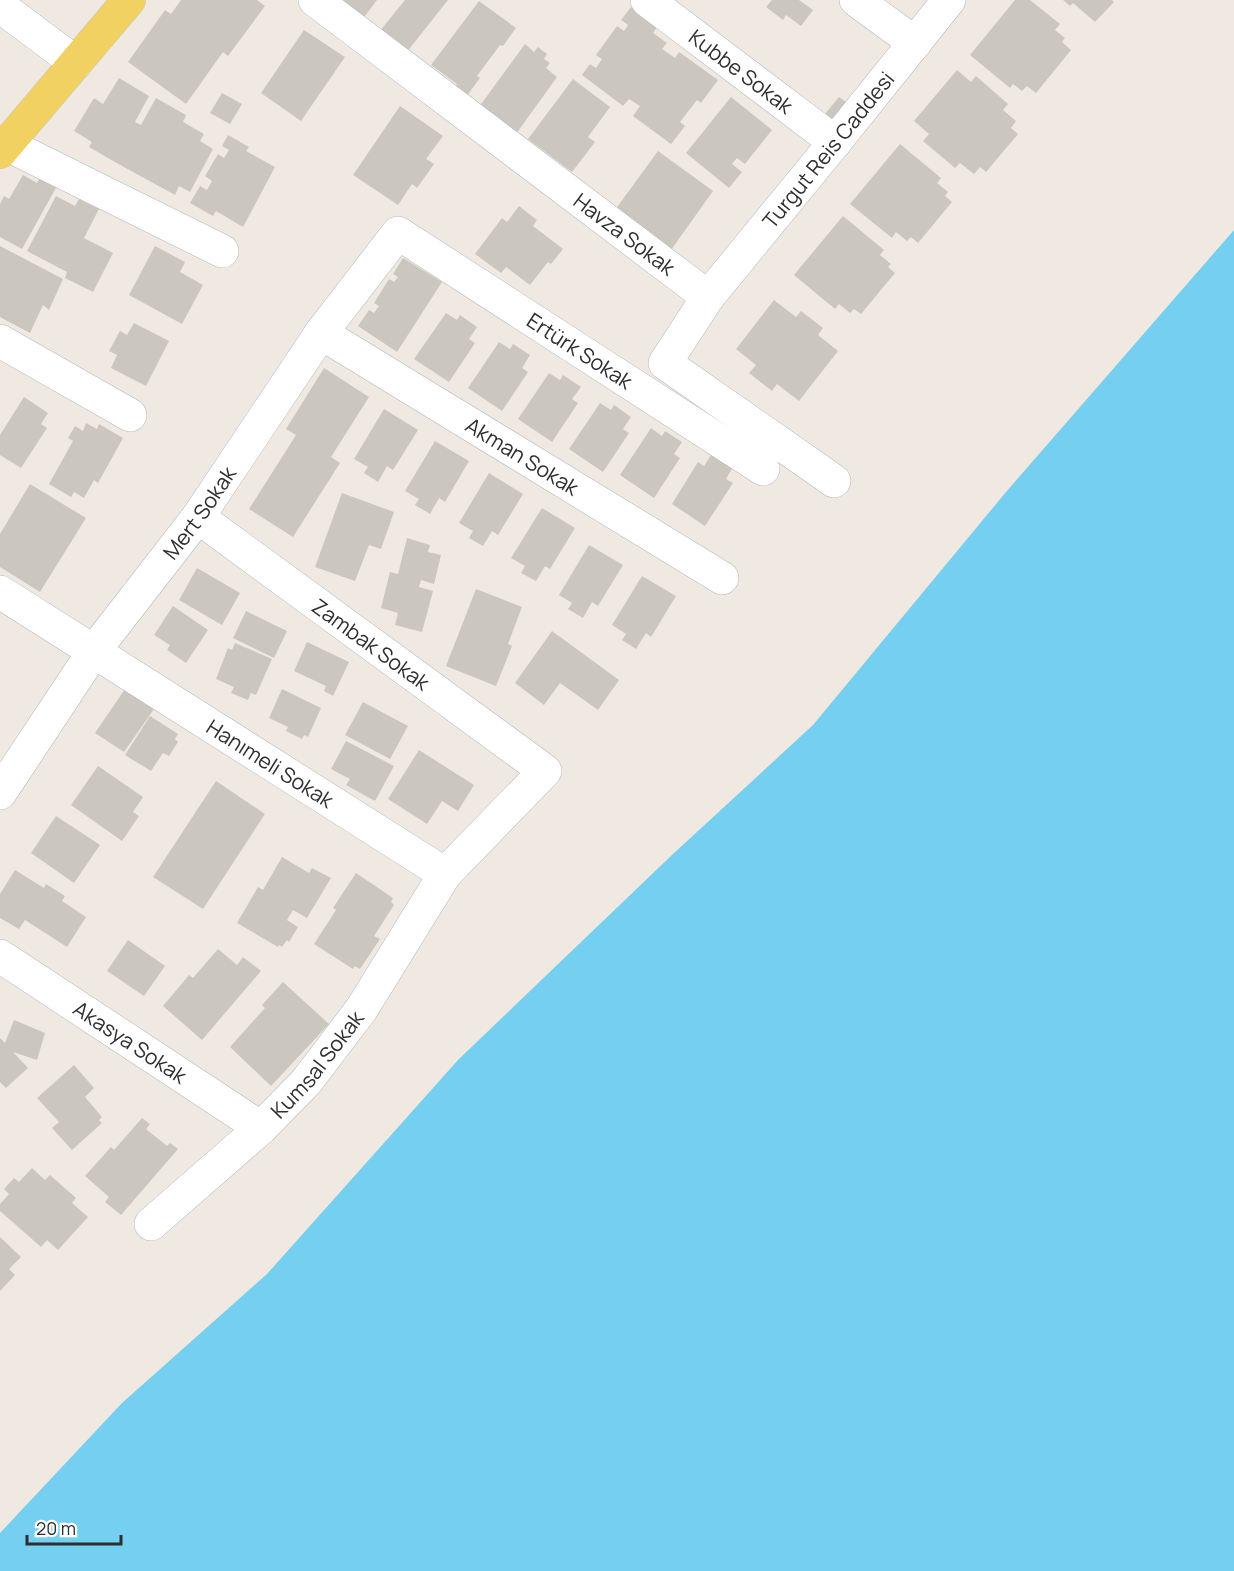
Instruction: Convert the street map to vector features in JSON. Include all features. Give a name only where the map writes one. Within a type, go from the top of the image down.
[{"type":"main road","points":[[4,148],[129,0]]},
{"type":"street","name":"Havza Sokak","points":[[315,0],[708,297]]},
{"type":"street","name":"Kubbe Sokak","points":[[647,0],[835,142]]},
{"type":"street","points":[[856,0],[915,44]]},
{"type":"street","name":"Turgut Reis Caddesi","points":[[708,297],[949,0]]},
{"type":"street","points":[[0,6],[76,63]]},
{"type":"street","points":[[4,148],[222,251]]},
{"type":"street","name":"Mert Sokak","points":[[0,793],[94,651],[198,517],[321,333],[398,233]]},
{"type":"street","name":"Ertürk Sokak","points":[[398,233],[763,469]]},
{"type":"street","points":[[708,297],[665,363],[834,482]]},
{"type":"street","name":"Akman Sokak","points":[[321,333],[722,579]]},
{"type":"street","points":[[0,341],[130,415]]},
{"type":"street","name":"Zambak Sokak","points":[[198,517],[545,771]]},
{"type":"street","name":"Hanımeli Sokak","points":[[0,592],[445,874]]},
{"type":"street","name":"Kumsal Sokak","points":[[151,1224],[261,1128],[306,1082],[361,1010],[445,874],[545,771]]},
{"type":"street","name":"Akasya Sokak","points":[[0,956],[261,1128]]},
{"type":"water","points":[[1234,230],[1234,1571],[0,1571],[0,1533],[122,1403],[267,1274],[458,1060],[673,854],[813,725],[1006,492]]},
{"type":"building","points":[[181,0],[257,0],[265,6],[228,56],[223,52],[186,104],[128,62],[165,10],[171,14]]},
{"type":"building","points":[[336,0],[377,0],[362,20]]},
{"type":"building","points":[[405,0],[448,0],[406,53],[379,32]]},
{"type":"building","points":[[772,0],[799,0],[813,10],[801,26],[786,15],[783,20],[766,7]]},
{"type":"building","points":[[1015,0],[1030,0],[1060,24],[1055,30],[1065,38],[1062,42],[1071,50],[1036,93],[1027,86],[1022,91],[1013,84],[1010,88],[970,55]]},
{"type":"building","points":[[1063,0],[1112,0],[1114,2],[1095,22],[1073,3],[1070,6]]},
{"type":"building","points":[[479,1],[516,28],[477,76],[480,78],[466,97],[454,88],[457,84],[431,65]]},
{"type":"building","points":[[631,7],[658,26],[653,33],[667,43],[662,49],[675,58],[679,52],[718,80],[701,103],[697,100],[680,122],[685,126],[671,144],[633,116],[640,106],[629,99],[623,106],[582,75],[590,64],[596,68],[602,59],[596,55],[617,26],[624,31],[628,25],[621,20]]},
{"type":"building","points":[[304,30],[345,57],[301,121],[261,93]]},
{"type":"building","points":[[525,44],[534,52],[538,47],[547,54],[544,59],[550,63],[546,68],[557,77],[516,134],[479,107]]},
{"type":"building","points":[[957,70],[971,82],[976,76],[1008,104],[1003,110],[1016,121],[1011,128],[1018,134],[986,172],[980,167],[974,174],[960,163],[955,168],[923,141],[929,134],[914,121]]},
{"type":"building","points":[[119,78],[149,96],[135,122],[141,125],[156,98],[186,115],[183,122],[204,134],[200,141],[213,149],[190,192],[179,186],[175,195],[89,147],[92,142],[74,131],[94,98],[103,104]]},
{"type":"building","points":[[573,79],[610,107],[588,137],[595,142],[572,172],[528,139]]},
{"type":"building","points":[[222,93],[242,104],[230,124],[210,113]]},
{"type":"building","points":[[731,97],[772,130],[745,164],[737,158],[732,164],[742,172],[729,188],[686,153]]},
{"type":"building","points":[[839,97],[854,108],[840,126],[825,114]]},
{"type":"building","points":[[400,106],[443,136],[426,159],[434,164],[417,188],[412,184],[398,205],[353,175]]},
{"type":"building","points":[[228,135],[249,147],[246,151],[275,167],[243,227],[216,211],[213,216],[190,203],[200,186],[207,190],[212,181],[205,176],[218,154],[224,158],[229,150],[222,146]]},
{"type":"building","points":[[900,144],[941,178],[937,183],[948,192],[945,196],[952,202],[918,243],[911,237],[907,241],[896,232],[892,238],[850,204]]},
{"type":"building","points":[[658,151],[713,191],[671,250],[615,210]]},
{"type":"building","points":[[23,175],[37,183],[40,177],[57,186],[22,249],[0,237],[0,204],[4,196],[9,199]]},
{"type":"building","points":[[56,196],[75,206],[79,199],[99,209],[84,238],[113,253],[93,292],[65,278],[67,272],[27,251]]},
{"type":"building","points":[[519,206],[537,220],[533,226],[563,249],[551,264],[548,262],[530,285],[506,267],[501,273],[475,254],[502,218],[507,222]]},
{"type":"building","points":[[843,216],[884,250],[880,255],[891,264],[888,267],[895,273],[861,314],[854,309],[850,313],[839,304],[835,309],[794,275]]},
{"type":"building","points":[[0,246],[63,279],[49,310],[43,305],[30,333],[0,317]]},
{"type":"building","points":[[155,246],[185,262],[180,272],[203,285],[182,324],[129,295]]},
{"type":"building","points":[[403,258],[442,282],[397,352],[358,326],[369,310],[374,313],[379,306],[374,303],[389,279],[394,282],[398,277],[393,274]]},
{"type":"building","points":[[774,300],[796,317],[801,311],[823,328],[818,335],[838,351],[799,401],[777,384],[772,391],[749,373],[756,365],[736,349]]},
{"type":"building","points":[[446,313],[457,320],[460,315],[477,327],[469,339],[475,343],[449,382],[414,359]]},
{"type":"building","points":[[134,323],[169,341],[146,386],[111,368],[117,355],[109,351],[120,331],[127,335]]},
{"type":"building","points":[[499,342],[510,349],[513,344],[530,355],[522,368],[528,372],[502,411],[468,388]]},
{"type":"building","points":[[324,368],[369,397],[331,457],[340,463],[293,537],[249,509],[296,435],[286,429]]},
{"type":"building","points":[[549,373],[560,380],[563,375],[581,387],[572,399],[578,403],[552,442],[518,419]]},
{"type":"building","points":[[24,397],[48,413],[41,424],[47,428],[21,468],[0,455],[0,435]]},
{"type":"building","points":[[600,403],[611,410],[614,405],[631,417],[623,429],[629,433],[603,472],[569,449]]},
{"type":"building","points":[[384,409],[418,430],[393,470],[387,466],[378,482],[364,473],[368,467],[354,459]]},
{"type":"building","points":[[86,423],[97,429],[99,424],[123,438],[98,483],[94,480],[84,498],[74,492],[71,497],[49,484],[73,441],[68,438],[75,426],[83,431]]},
{"type":"building","points":[[651,428],[662,436],[665,431],[682,442],[674,454],[680,458],[654,498],[620,475]]},
{"type":"building","points":[[435,441],[469,461],[445,502],[439,498],[430,514],[415,505],[419,499],[405,491]]},
{"type":"building","points":[[713,452],[734,465],[726,479],[733,483],[705,526],[672,504],[698,462],[704,466]]},
{"type":"building","points":[[489,473],[523,494],[498,535],[492,531],[483,546],[469,538],[473,531],[459,523]]},
{"type":"building","points":[[30,484],[86,518],[40,592],[0,567],[0,534]]},
{"type":"building","points":[[342,493],[394,512],[381,549],[369,545],[355,581],[315,567]]},
{"type":"building","points":[[542,508],[575,528],[550,569],[545,566],[536,581],[521,573],[525,566],[511,558]]},
{"type":"building","points":[[407,538],[430,545],[428,552],[441,555],[434,584],[421,580],[419,587],[433,591],[422,632],[395,625],[398,613],[381,608],[390,572],[398,574]]},
{"type":"building","points":[[589,545],[623,565],[598,606],[592,602],[583,618],[568,609],[572,603],[559,595]]},
{"type":"building","points":[[197,568],[240,593],[222,625],[179,600]]},
{"type":"building","points":[[642,576],[676,596],[651,637],[646,633],[636,649],[622,640],[626,634],[612,625]]},
{"type":"building","points":[[476,589],[522,607],[508,644],[512,646],[496,686],[446,666]]},
{"type":"building","points":[[173,606],[208,630],[186,663],[167,650],[170,645],[154,635]]},
{"type":"building","points":[[246,611],[287,631],[274,658],[233,638]]},
{"type":"building","points":[[552,631],[619,680],[598,710],[560,683],[544,705],[515,683]]},
{"type":"building","points":[[307,642],[349,662],[333,696],[324,691],[326,686],[294,671]]},
{"type":"building","points":[[235,643],[272,659],[256,695],[251,693],[248,700],[231,693],[234,687],[216,679],[228,648],[232,650]]},
{"type":"building","points":[[125,689],[154,709],[124,752],[95,733]]},
{"type":"building","points":[[282,689],[321,708],[308,737],[304,735],[302,739],[286,731],[288,727],[269,718]]},
{"type":"building","points":[[363,702],[408,726],[390,759],[345,735]]},
{"type":"building","points":[[150,716],[178,734],[175,739],[178,742],[169,756],[163,753],[151,771],[125,755]]},
{"type":"building","points":[[346,741],[394,766],[375,801],[346,785],[350,779],[331,769]]},
{"type":"building","points":[[419,750],[474,785],[458,811],[442,801],[427,824],[388,799]]},
{"type":"building","points":[[98,766],[143,797],[133,812],[139,816],[122,841],[71,805]]},
{"type":"building","points":[[216,781],[265,814],[203,909],[153,877]]},
{"type":"building","points":[[56,816],[100,845],[74,883],[31,853]]},
{"type":"building","points":[[282,857],[309,873],[312,868],[331,878],[307,918],[293,910],[287,920],[298,927],[289,942],[287,940],[282,947],[279,945],[278,947],[237,923],[258,887],[263,890]]},
{"type":"building","points":[[15,870],[44,888],[46,884],[65,896],[62,901],[86,917],[67,947],[25,920],[19,929],[0,918],[0,894]]},
{"type":"building","points":[[356,873],[393,898],[391,902],[394,905],[374,936],[380,939],[360,969],[355,966],[353,969],[314,944],[336,910],[333,908]]},
{"type":"building","points":[[128,940],[165,966],[144,996],[107,971]]},
{"type":"building","points":[[218,949],[237,965],[243,957],[261,971],[202,1040],[163,1006],[189,975],[193,978]]},
{"type":"building","points":[[283,982],[329,1024],[271,1086],[230,1047],[265,1008],[262,1005]]},
{"type":"building","points":[[14,1020],[45,1033],[37,1060],[13,1052],[28,1068],[6,1088],[0,1082],[0,1038],[5,1043]]},
{"type":"building","points":[[74,1065],[94,1088],[85,1097],[102,1117],[99,1120],[102,1123],[72,1150],[52,1128],[59,1122],[37,1098]]},
{"type":"building","points":[[142,1118],[150,1124],[146,1129],[167,1146],[170,1143],[178,1149],[121,1215],[105,1202],[109,1197],[85,1176],[111,1147],[114,1150]]},
{"type":"building","points":[[32,1168],[45,1180],[50,1175],[76,1198],[72,1203],[88,1217],[58,1250],[47,1240],[41,1247],[0,1211],[0,1204],[9,1194],[4,1189],[14,1178],[19,1182]]},
{"type":"building","points":[[0,1237],[21,1257],[9,1269],[15,1275],[0,1291]]}]
